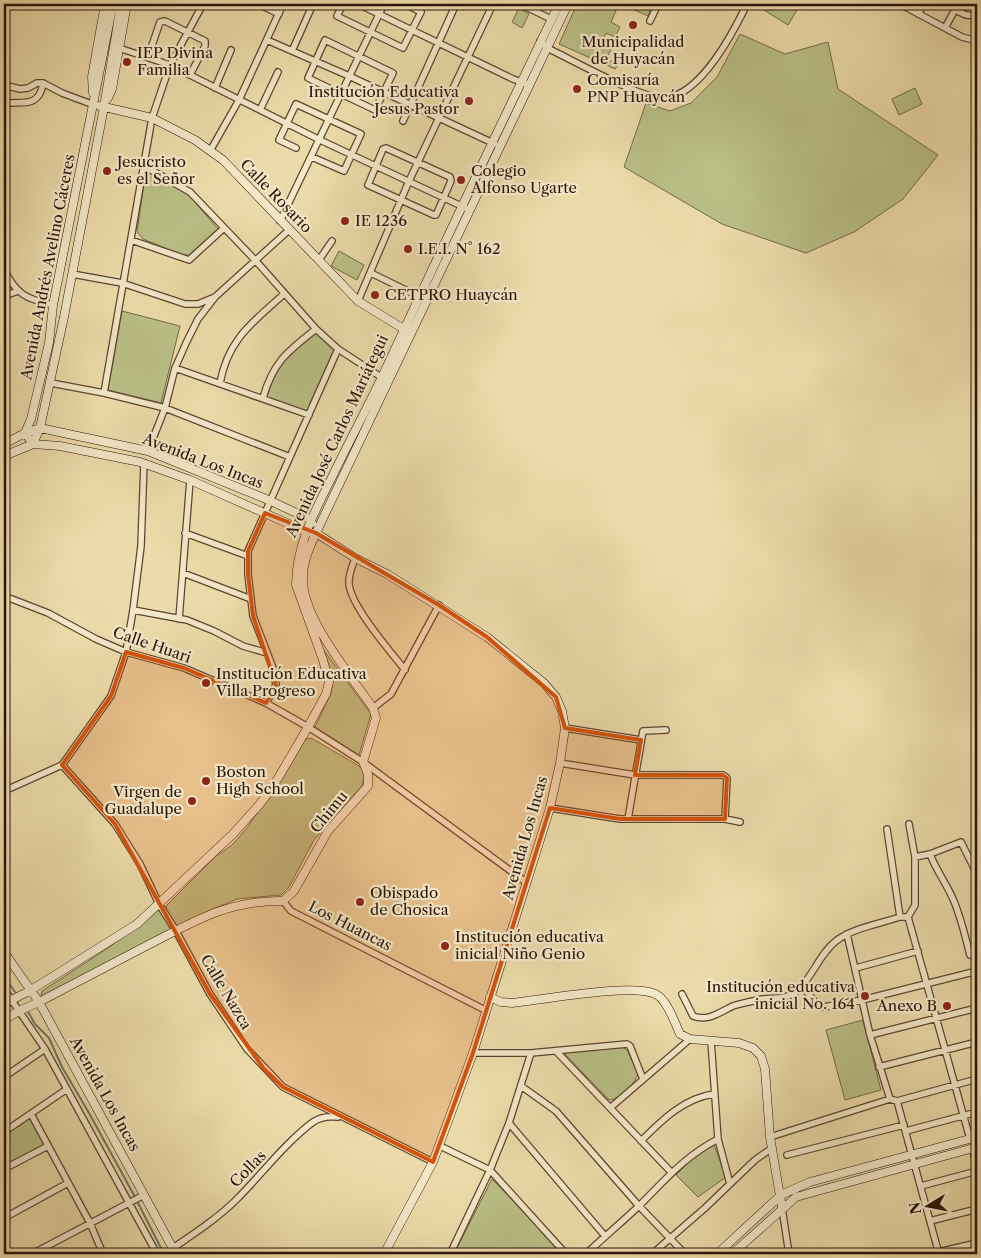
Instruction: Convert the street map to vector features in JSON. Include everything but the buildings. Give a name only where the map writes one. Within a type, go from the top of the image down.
[{"type":"main road","name":"Avenida Andrés Avelino Cáceres","points":[[94,105],[92,77],[105,4]]},
{"type":"main road","name":"Avenida Andrés Avelino Cáceres","points":[[25,433],[31,418],[49,343],[53,305],[76,199],[113,4]]},
{"type":"main road","name":"Avenida Andrés Avelino Cáceres","points":[[33,444],[40,428],[51,383],[104,107],[121,4]]},
{"type":"main road","name":"Avenida Andrés Avelino Cáceres","points":[[104,107],[112,89],[127,4]]},
{"type":"main road","name":"Avenida José Carlos Mariátegui","points":[[373,708],[317,624],[308,604],[303,583],[305,559],[411,333],[466,208],[492,143],[559,4]]},
{"type":"main road","name":"Avenida José Carlos Mariátegui","points":[[4,1004],[31,990],[137,924],[159,904],[217,849],[259,805],[274,785],[308,727],[326,694],[329,682],[296,585],[296,569],[300,549],[311,520],[381,377],[418,296],[500,147],[568,4]]},
{"type":"main road","name":"Calle Rosario","points":[[94,105],[152,118],[196,140],[223,160],[358,301],[411,333]]},
{"type":"main road","points":[[76,199],[86,201]]},
{"type":"main road","points":[[49,343],[58,345]]},
{"type":"main road","points":[[4,444],[25,433],[40,428]]},
{"type":"main road","name":"Avenida Los Incas","points":[[40,428],[148,451],[271,501],[311,520]]},
{"type":"main road","points":[[4,456],[33,444],[25,433]]},
{"type":"main road","name":"Avenida Los Incas","points":[[33,444],[60,446],[144,463],[190,480],[307,532],[316,533],[439,605],[487,637],[544,683],[556,697],[562,711],[565,728],[560,763],[550,808],[527,883],[485,1010],[473,1053],[440,1146],[384,1254]]},
{"type":"main road","points":[[311,520],[316,533]]},
{"type":"main road","points":[[363,762],[376,718],[373,708]]},
{"type":"main road","name":"Chimu","points":[[283,901],[294,891],[328,831],[368,786],[368,774],[363,762]]},
{"type":"main road","points":[[4,1020],[19,1010],[39,1002],[206,915],[225,908],[258,902],[283,901]]},
{"type":"main road","name":"Avenida Los Incas","points":[[4,952],[39,1002],[174,1251]]},
{"type":"main road","points":[[490,997],[503,1003],[512,1003],[610,991],[641,990],[657,995],[663,1000],[680,1034],[690,1039],[739,1043],[753,1048],[761,1056],[765,1069],[770,1137],[782,1208]]},
{"type":"main road","points":[[717,1254],[781,1195],[810,1182],[974,1138]]},
{"type":"main road","points":[[732,1254],[796,1197],[975,1148]]},
{"type":"street","points":[[104,393],[152,118],[170,65],[203,4]]},
{"type":"street","points":[[258,4],[279,14]]},
{"type":"street","points":[[210,151],[239,100],[283,4]]},
{"type":"street","points":[[292,51],[313,4]]},
{"type":"street","points":[[343,4],[337,16],[403,48],[421,12],[405,4]]},
{"type":"street","points":[[358,4],[513,79],[530,85]]},
{"type":"street","points":[[280,221],[384,4]]},
{"type":"street","points":[[403,121],[456,4]]},
{"type":"street","points":[[358,301],[409,181],[493,4]]},
{"type":"street","points":[[520,4],[551,19]]},
{"type":"street","points":[[650,21],[658,4]]},
{"type":"street","points":[[540,41],[547,48],[643,93],[656,98],[669,97],[691,87],[719,54],[735,30],[747,4]]},
{"type":"street","points":[[900,4],[962,38],[977,41]]},
{"type":"street","points":[[918,14],[924,4]]},
{"type":"street","points":[[945,28],[958,4]]},
{"type":"street","points":[[955,10],[966,15],[977,16]]},
{"type":"street","points":[[148,57],[162,20],[204,41],[205,46],[190,75]]},
{"type":"street","points":[[268,40],[500,147]]},
{"type":"street","points":[[325,40],[359,56],[393,73],[375,110],[308,78],[325,40]]},
{"type":"street","points":[[119,48],[170,65],[320,140],[466,208]]},
{"type":"street","points":[[215,88],[231,50]]},
{"type":"street","points":[[260,110],[278,72]]},
{"type":"street","points":[[4,85],[20,89],[28,88],[37,83],[43,83],[62,93],[94,105]]},
{"type":"street","points":[[4,104],[14,102],[30,103],[41,92],[43,83]]},
{"type":"street","points":[[296,148],[279,140],[296,104],[361,134],[344,171],[312,157]]},
{"type":"street","points":[[385,148],[450,177],[451,181],[435,216],[368,185],[375,166],[385,148]]},
{"type":"street","points":[[144,166],[190,192],[256,261],[316,329],[338,349],[381,377]]},
{"type":"street","points":[[131,240],[190,260],[224,228]]},
{"type":"street","points":[[148,451],[165,408],[186,341],[198,319],[215,297],[289,230]]},
{"type":"street","points":[[319,260],[332,242]]},
{"type":"street","points":[[4,269],[18,292],[23,296],[34,301],[53,305]]},
{"type":"street","points":[[370,273],[418,296]]},
{"type":"street","points":[[72,274],[122,283],[185,304],[198,304],[215,297]]},
{"type":"street","points":[[4,296],[18,292]]},
{"type":"street","points":[[220,383],[223,368],[238,338],[284,294]]},
{"type":"street","points":[[263,398],[273,369],[282,358],[316,329]]},
{"type":"street","points":[[266,703],[276,684],[274,668],[254,616],[248,574],[248,551],[338,349]]},
{"type":"street","points":[[176,368],[309,415]]},
{"type":"street","points":[[51,383],[104,393],[165,408],[290,457]]},
{"type":"street","points":[[4,791],[62,765],[112,696],[126,652],[133,610],[140,546],[144,463]]},
{"type":"street","points":[[180,619],[190,480]]},
{"type":"street","points":[[185,533],[248,556]]},
{"type":"street","points":[[356,558],[349,580],[354,600],[360,611],[405,670]]},
{"type":"street","points":[[182,573],[251,599]]},
{"type":"street","name":"Calle Huari","points":[[4,596],[48,613],[96,639],[126,652],[184,668],[266,703],[363,762],[527,883]]},
{"type":"street","points":[[373,708],[391,694],[439,605]]},
{"type":"street","points":[[133,610],[180,619],[214,631],[243,646],[267,653]]},
{"type":"street","points":[[565,728],[641,740]]},
{"type":"street","points":[[628,819],[643,731],[666,730]]},
{"type":"street","points":[[560,763],[635,775],[724,775],[727,778],[725,819]]},
{"type":"street","name":"Calle Nazca","points":[[62,765],[115,824],[140,864],[159,904],[210,994],[247,1049],[264,1069],[283,1087],[433,1162]]},
{"type":"street","points":[[550,808],[628,819],[725,819],[740,822]]},
{"type":"street","points":[[909,824],[915,857],[915,905],[908,917],[963,1116],[974,1138]]},
{"type":"street","points":[[887,829],[900,917]]},
{"type":"street","points":[[915,857],[930,854],[961,842],[977,874]]},
{"type":"street","points":[[930,854],[959,912],[970,955]]},
{"type":"street","name":"Los Huancas","points":[[283,901],[291,911],[485,1010]]},
{"type":"street","points":[[682,994],[693,1016],[703,1018],[733,1006],[758,1000],[789,996],[802,986],[816,968],[823,954],[836,941],[847,934],[900,917],[908,917]]},
{"type":"street","points":[[847,934],[870,1036],[890,1099]]},
{"type":"street","points":[[856,968],[918,951]]},
{"type":"street","points":[[802,986],[819,1007],[862,1000],[977,971]]},
{"type":"street","points":[[4,989],[45,1049],[157,1254]]},
{"type":"street","points":[[870,1036],[977,1008]]},
{"type":"street","points":[[610,1108],[690,1039]]},
{"type":"street","points":[[711,1041],[718,1139],[730,1184]]},
{"type":"street","points":[[879,1066],[977,1042]]},
{"type":"street","points":[[473,1053],[531,1053],[628,1044],[643,1079]]},
{"type":"street","points":[[4,1077],[45,1049]]},
{"type":"street","points":[[556,1051],[671,1172]]},
{"type":"street","points":[[450,1254],[490,1170],[509,1123],[531,1053]]},
{"type":"street","points":[[770,1137],[890,1099],[897,1100],[977,1079]]},
{"type":"street","points":[[520,1086],[556,1110],[639,1206],[685,1254]]},
{"type":"street","points":[[4,1132],[66,1089]]},
{"type":"street","points":[[641,1141],[678,1107],[692,1100],[714,1094]]},
{"type":"street","points":[[897,1100],[938,1253],[977,1244]]},
{"type":"street","points":[[906,1132],[977,1112]]},
{"type":"street","points":[[31,1114],[90,1223],[103,1254]]},
{"type":"street","name":"Collas","points":[[174,1251],[236,1200],[314,1121],[327,1116],[342,1118]]},
{"type":"street","points":[[509,1123],[605,1236]]},
{"type":"street","points":[[787,1156],[904,1125]]},
{"type":"street","points":[[586,1254],[639,1206],[671,1172],[698,1149],[718,1139]]},
{"type":"street","points":[[4,1169],[48,1146]]},
{"type":"street","points":[[440,1146],[490,1170],[566,1254]]},
{"type":"street","points":[[652,1254],[754,1160],[772,1148]]},
{"type":"street","points":[[975,1148],[977,1166]]},
{"type":"street","points":[[921,1186],[977,1171]]},
{"type":"street","points":[[4,1218],[68,1183]]},
{"type":"street","points":[[32,1254],[144,1195]]},
{"type":"street","points":[[782,1208],[789,1254]]},
{"type":"street","points":[[930,1221],[977,1208]]},
{"type":"highlighted area","points":[[265,513],[316,533],[439,605],[487,637],[556,697],[565,728],[641,740],[635,775],[723,775],[727,778],[725,819],[620,819],[550,808],[473,1053],[433,1162],[283,1087],[264,1069],[210,994],[115,824],[62,765],[111,696],[126,652],[184,668],[266,703],[276,685],[253,616],[248,574],[248,551]]},
{"type":"green space","points":[[577,4],[619,4],[611,22],[620,27],[615,37],[606,33],[596,54],[604,39],[614,44],[606,59],[618,65],[615,69],[559,44]]},
{"type":"green space","points":[[621,4],[653,4],[648,16]]},
{"type":"green space","points":[[762,4],[787,4],[797,10],[788,25],[759,7]]},
{"type":"green space","points":[[519,8],[529,14],[522,28],[512,22]]},
{"type":"green space","points":[[740,34],[785,54],[828,42],[838,89],[938,155],[903,199],[854,232],[806,253],[722,224],[624,167],[646,103],[670,111],[691,103],[717,77]]},
{"type":"green space","points":[[915,88],[922,104],[899,115],[892,99]]},
{"type":"green space","points":[[146,169],[188,194],[218,229],[189,255],[182,255],[143,239],[137,232]]},
{"type":"green space","points":[[339,251],[364,265],[357,280],[331,266]]},
{"type":"green space","points":[[122,311],[180,326],[161,403],[108,390]]},
{"type":"green space","points":[[317,332],[336,350],[308,412],[267,397],[275,375],[285,359]]},
{"type":"green space","points":[[323,649],[371,714],[359,755],[315,727],[331,693],[332,685]]},
{"type":"green space","points":[[309,738],[361,767],[365,775],[362,786],[314,840],[289,887],[281,895],[237,899],[179,927],[176,925],[170,918],[166,906],[215,857],[232,845],[247,828],[305,740]]},
{"type":"green space","points":[[160,909],[174,934],[43,997],[41,996],[42,991],[108,948]]},
{"type":"green space","points":[[863,1020],[881,1090],[845,1100],[826,1030]]},
{"type":"green space","points":[[618,1046],[626,1049],[638,1074],[626,1091],[609,1100],[564,1053]]},
{"type":"green space","points":[[30,1118],[45,1146],[4,1167],[4,1136]]},
{"type":"green space","points":[[714,1145],[726,1177],[698,1197],[676,1175],[695,1155]]},
{"type":"green space","points":[[492,1179],[564,1254],[454,1254]]},
{"type":"waterway","points":[[4,976],[15,992]]},
{"type":"waterway","points":[[27,1010],[35,1024],[49,1038],[62,1067],[135,1197]]},
{"type":"waterway","points":[[137,1201],[164,1254]]},
{"type":"place","name":"Municipalidad de Huyacán","points":[[633,25]]},
{"type":"place","name":"IEP Divina Familia","points":[[127,62]]},
{"type":"place","name":"Comisaría PNP Huaycán","points":[[577,89]]},
{"type":"place","name":"Institución Educativa Jesus Pastor","points":[[469,101]]},
{"type":"place","name":"Jesucristo es el Señor","points":[[107,171]]},
{"type":"place","name":"Colegio Alfonso Ugarte","points":[[461,180]]},
{"type":"place","name":"IE 1236","points":[[345,221]]},
{"type":"place","name":"I.E.I. N° 162","points":[[408,249]]},
{"type":"place","name":"CETPRO Huaycán","points":[[375,295]]},
{"type":"place","name":"Institución Educativa Villa Progreso","points":[[206,683]]},
{"type":"place","name":"Boston High School","points":[[206,781]]},
{"type":"place","name":"Virgen de Guadalupe","points":[[192,801]]},
{"type":"place","name":"Obispado de Chosica","points":[[360,902]]},
{"type":"place","name":"Institución educativa inicial Niño Genio","points":[[445,946]]},
{"type":"place","name":"Institución educativa inicial No. 164","points":[[865,996]]},
{"type":"place","name":"Anexo B","points":[[947,1006]]}]
